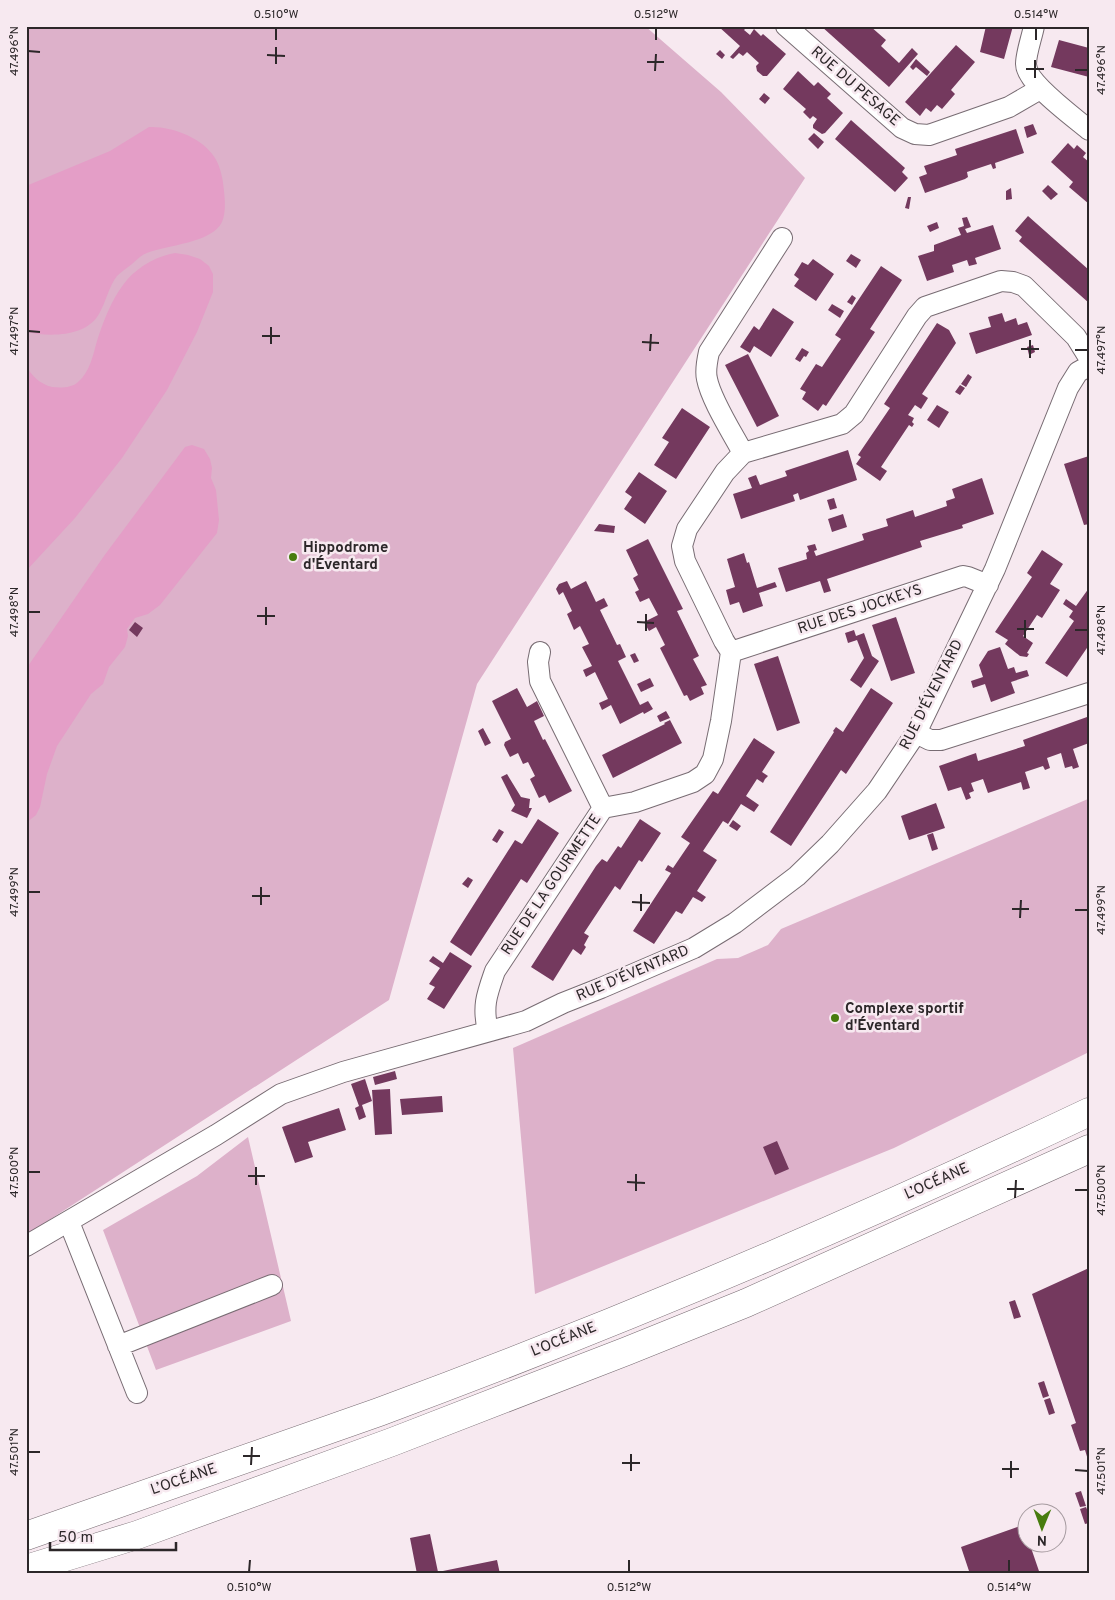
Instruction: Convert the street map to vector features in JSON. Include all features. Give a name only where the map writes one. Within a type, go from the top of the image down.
[{"type":"highway","name":"L’OCÉANE","points":[[26,1536],[380,1411],[570,1338],[727,1274],[981,1163],[1089,1112]]},
{"type":"highway","points":[[26,1570],[137,1535],[392,1442],[627,1351],[746,1303],[1089,1149]]},
{"type":"highway","points":[[72,1574],[104,1562],[137,1535]]},
{"type":"street","name":"RUE DU PESAGE","points":[[786,26],[902,128],[915,134],[929,135],[1009,107],[1040,89]]},
{"type":"street","points":[[1034,26],[1026,64],[1028,75],[1040,89],[1089,130]]},
{"type":"street","points":[[743,453],[712,394],[706,379],[706,366],[709,352],[782,238]]},
{"type":"street","points":[[731,652],[685,561],[682,546],[687,529],[726,472],[743,453],[842,424],[854,414],[917,316],[925,307],[1001,281],[1013,282],[1024,286],[1076,338],[1089,358]]},
{"type":"street","name":"RUE D'ÉVENTARD","points":[[26,1246],[216,1136],[281,1094],[343,1072],[526,1021],[563,1003],[694,948],[735,923],[797,876],[830,844],[876,791],[916,733],[988,585],[1068,388],[1078,372],[1089,366]]},
{"type":"street","name":"RUE DES JOCKEYS","points":[[731,652],[963,576],[988,585]]},
{"type":"street","points":[[540,652],[538,662],[540,680],[603,808]]},
{"type":"street","name":"RUE DE LA GOURMETTE","points":[[488,1031],[485,1019],[485,998],[495,971],[603,808],[635,802],[692,782],[705,774],[713,760],[731,652]]},
{"type":"street","points":[[916,733],[930,740],[941,740],[1089,693]]},
{"type":"street","points":[[68,1222],[137,1393]]},
{"type":"street","points":[[118,1346],[272,1285]]},
{"type":"shaded area","name":"Hippodrome d'Éventard","points":[[26,26],[645,26],[721,92],[805,178],[477,684],[389,1000],[26,1235]]},
{"type":"shaded area","points":[[149,127],[177,131],[195,139],[210,151],[217,162],[222,178],[225,206],[222,222],[209,235],[141,256],[117,276],[99,314],[93,322],[85,327],[67,334],[56,335],[26,332],[26,186],[110,151]]},
{"type":"shaded area","points":[[175,253],[200,259],[209,266],[213,274],[213,292],[197,332],[167,390],[122,458],[75,518],[26,571],[26,366],[37,379],[48,386],[62,387],[75,384],[82,378],[88,368],[105,319],[123,285],[146,264],[160,257]]},
{"type":"shaded area","points":[[192,445],[204,449],[210,459],[212,468],[211,478],[216,490],[219,520],[217,533],[160,605],[148,614],[135,618],[127,629],[128,636],[125,647],[109,667],[103,684],[91,694],[57,746],[47,774],[40,807],[36,815],[26,823],[26,669],[104,556],[185,447]]},
{"type":"shaded area","name":"Complexe sportif d'Éventard","points":[[1089,797],[1089,1052],[894,1148],[535,1294],[513,1048],[717,959],[738,958],[768,945],[781,929]]},
{"type":"shaded area","points":[[248,1137],[291,1321],[156,1370],[103,1230],[197,1176]]},
{"type":"building","points":[[718,26],[748,26],[744,30],[750,35],[754,29],[761,36],[763,34],[786,54],[767,76],[763,76],[757,71],[756,66],[759,63],[747,52],[743,56],[739,53],[733,59],[730,57],[740,46]]},
{"type":"building","points":[[821,26],[870,26],[886,40],[881,46],[899,63],[912,48],[918,54],[889,87]]},
{"type":"building","points":[[986,26],[1013,26],[1004,59],[980,52]]},
{"type":"building","points":[[1059,40],[1089,48],[1089,77],[1051,67]]},
{"type":"building","points":[[956,45],[975,62],[951,90],[955,94],[942,109],[937,105],[931,112],[926,108],[920,116],[905,102]]},
{"type":"building","points":[[720,50],[725,55],[722,59],[716,54]]},
{"type":"building","points":[[916,59],[930,72],[927,76],[916,67],[913,70],[910,67]]},
{"type":"building","points":[[798,71],[814,86],[818,82],[831,94],[827,98],[843,113],[825,133],[822,134],[813,128],[817,119],[813,116],[810,119],[803,112],[806,109],[783,89]]},
{"type":"building","points":[[764,93],[770,98],[765,104],[759,99]]},
{"type":"building","points":[[851,120],[905,168],[902,172],[908,178],[895,192],[835,139]]},
{"type":"building","points":[[1033,124],[1037,134],[1027,138],[1024,127]]},
{"type":"building","points":[[1016,129],[1024,153],[995,163],[996,168],[993,169],[991,164],[967,172],[968,177],[965,179],[925,193],[919,177],[927,174],[924,166],[957,155],[955,149]]},
{"type":"building","points":[[814,133],[824,142],[818,149],[808,139]]},
{"type":"building","points":[[1068,143],[1074,149],[1077,145],[1086,153],[1083,157],[1089,162],[1089,204],[1069,187],[1073,182],[1051,162]]},
{"type":"building","points":[[1048,185],[1058,194],[1051,200],[1042,191]]},
{"type":"building","points":[[1011,188],[1012,199],[1006,200],[1006,191]]},
{"type":"building","points":[[908,197],[911,197],[909,209],[905,208]]},
{"type":"building","points":[[1028,216],[1089,270],[1089,303],[1019,241],[1022,237],[1015,231]]},
{"type":"building","points":[[967,217],[971,227],[965,229],[967,233],[993,225],[1001,249],[975,258],[977,264],[969,266],[967,260],[952,265],[954,272],[927,281],[918,256],[934,251],[934,245],[961,235],[958,228],[964,226],[962,218]]},
{"type":"building","points":[[937,222],[939,228],[930,232],[927,226]]},
{"type":"building","points":[[851,254],[861,260],[856,268],[846,261]]},
{"type":"building","points":[[813,259],[834,274],[816,301],[794,286],[799,279],[794,275],[802,262],[808,265]]},
{"type":"building","points":[[881,266],[902,280],[870,329],[875,332],[826,406],[823,404],[818,411],[802,399],[806,392],[800,389],[816,364],[822,367],[841,339],[835,335]]},
{"type":"building","points":[[852,295],[856,298],[852,305],[847,302]]},
{"type":"building","points":[[832,304],[844,311],[840,318],[828,310]]},
{"type":"building","points":[[773,308],[794,322],[771,357],[754,346],[750,353],[740,347],[754,326],[759,330]]},
{"type":"building","points":[[1002,313],[1005,322],[1016,318],[1018,325],[1027,322],[1032,335],[976,354],[969,333],[991,327],[988,317]]},
{"type":"building","points":[[937,323],[949,330],[956,343],[922,394],[928,398],[921,409],[915,405],[908,415],[914,418],[912,422],[914,424],[912,427],[909,425],[881,467],[887,471],[880,481],[856,464],[861,457],[858,455],[890,408],[884,404]]},
{"type":"building","points":[[1033,345],[1035,352],[1029,355],[1027,347]]},
{"type":"building","points":[[802,348],[809,352],[800,362],[795,359]]},
{"type":"building","points":[[748,354],[779,416],[757,427],[725,365]]},
{"type":"building","points":[[968,374],[972,377],[966,387],[961,384]]},
{"type":"building","points":[[960,385],[965,388],[960,395],[955,392]]},
{"type":"building","points":[[937,405],[949,412],[939,428],[927,420]]},
{"type":"building","points":[[682,408],[710,427],[676,479],[654,465],[669,442],[662,438]]},
{"type":"building","points":[[848,450],[857,480],[800,500],[798,493],[793,495],[795,501],[741,519],[733,494],[752,488],[748,478],[756,475],[760,485],[787,476],[785,471]]},
{"type":"building","points":[[1089,456],[1089,524],[1084,525],[1064,464]]},
{"type":"building","points":[[639,472],[667,491],[645,524],[624,509],[632,497],[625,492]]},
{"type":"building","points":[[982,478],[994,514],[962,525],[963,528],[920,541],[922,547],[827,579],[831,591],[824,593],[820,581],[786,592],[778,568],[807,559],[806,553],[809,551],[807,546],[815,544],[817,550],[814,551],[816,556],[864,540],[862,534],[888,526],[886,519],[913,510],[915,517],[947,506],[946,501],[955,498],[952,489]]},
{"type":"building","points":[[834,498],[837,508],[830,510],[827,500]]},
{"type":"building","points":[[843,514],[847,527],[832,532],[828,519]]},
{"type":"building","points":[[599,524],[615,526],[614,533],[594,531]]},
{"type":"building","points":[[648,539],[683,609],[677,611],[699,656],[693,659],[707,685],[701,687],[704,694],[690,701],[687,695],[684,696],[660,648],[665,645],[656,627],[649,631],[644,622],[658,615],[649,598],[640,602],[635,592],[639,590],[633,578],[638,575],[626,550]]},
{"type":"building","points":[[1042,550],[1063,564],[1050,584],[1060,590],[1042,618],[1037,615],[1023,636],[1033,643],[1027,653],[1029,654],[1027,657],[1020,656],[1005,644],[1008,640],[995,632],[1032,577],[1027,573]]},
{"type":"building","points":[[744,553],[747,563],[749,562],[757,588],[775,582],[777,587],[759,593],[763,606],[743,613],[739,602],[730,605],[726,590],[735,587],[727,559]]},
{"type":"building","points":[[567,581],[571,589],[586,581],[596,602],[604,598],[608,606],[600,610],[617,645],[620,644],[626,657],[618,661],[640,705],[648,701],[653,709],[620,724],[611,705],[602,710],[599,703],[608,699],[595,672],[586,677],[583,670],[592,666],[582,647],[589,644],[580,626],[574,630],[567,614],[572,611],[563,592],[559,595],[556,589],[559,584]]},
{"type":"building","points":[[1089,588],[1089,645],[1067,677],[1045,663],[1074,621],[1069,617],[1073,611],[1063,604],[1066,599],[1076,606]]},
{"type":"building","points":[[896,617],[915,673],[891,681],[872,625]]},
{"type":"building","points":[[135,622],[143,628],[137,637],[129,630]]},
{"type":"building","points":[[854,630],[856,636],[864,633],[872,656],[879,661],[861,688],[850,680],[864,658],[857,640],[848,643],[845,633]]},
{"type":"building","points":[[1000,647],[1008,669],[1014,667],[1016,673],[1027,670],[1029,676],[1011,682],[1015,693],[991,702],[985,684],[973,688],[971,681],[983,677],[979,665],[988,651]]},
{"type":"building","points":[[635,653],[639,661],[634,663],[630,655]]},
{"type":"building","points":[[778,656],[800,723],[777,731],[754,664]]},
{"type":"building","points":[[650,678],[654,686],[641,692],[637,684]]},
{"type":"building","points":[[517,688],[527,707],[537,701],[544,716],[534,721],[572,791],[549,803],[545,795],[539,798],[530,779],[535,776],[528,762],[523,764],[518,753],[510,757],[504,745],[505,742],[511,739],[492,701]]},
{"type":"building","points":[[871,688],[893,703],[846,774],[841,770],[791,846],[770,832],[833,731],[836,727],[843,732]]},
{"type":"building","points":[[666,711],[670,718],[660,722],[657,716]]},
{"type":"building","points":[[1087,717],[1089,743],[1073,749],[1079,767],[1073,769],[1072,766],[1065,768],[1061,753],[1047,758],[1050,768],[1045,770],[1043,766],[1025,772],[1030,788],[1023,790],[1021,782],[988,793],[983,779],[971,783],[974,791],[969,793],[971,798],[966,800],[961,787],[948,791],[939,766],[976,753],[978,761],[1025,746],[1023,740]]},
{"type":"building","points":[[670,720],[682,743],[613,778],[602,755]]},
{"type":"building","points":[[483,728],[491,743],[485,746],[478,731]]},
{"type":"building","points":[[754,738],[775,752],[762,772],[768,776],[763,783],[757,779],[746,796],[759,805],[754,812],[741,804],[728,824],[723,821],[703,851],[717,860],[697,891],[706,897],[702,902],[693,897],[682,914],[676,911],[654,944],[633,931],[671,873],[665,870],[668,865],[673,868],[690,843],[681,837],[713,791],[718,794]]},
{"type":"building","points":[[507,774],[521,797],[530,799],[529,808],[532,808],[527,818],[511,811],[515,805],[501,777]]},
{"type":"building","points":[[936,803],[945,828],[909,840],[901,816]]},
{"type":"building","points":[[538,819],[559,833],[527,883],[521,879],[471,956],[450,942],[515,840],[522,844]]},
{"type":"building","points":[[640,819],[661,833],[642,862],[639,860],[620,890],[615,886],[584,933],[589,936],[584,945],[586,947],[581,955],[573,949],[553,981],[531,967],[596,866],[602,859],[607,862],[618,846],[621,848]]},
{"type":"building","points":[[733,820],[741,826],[737,831],[729,826]]},
{"type":"building","points":[[499,829],[504,832],[497,843],[492,840]]},
{"type":"building","points":[[933,833],[938,849],[932,851],[927,835]]},
{"type":"building","points":[[468,877],[473,880],[468,888],[462,884]]},
{"type":"building","points":[[450,952],[472,966],[444,1009],[427,999],[435,987],[429,984],[440,968],[429,961],[433,956],[443,963]]},
{"type":"building","points":[[395,1071],[397,1079],[375,1085],[373,1077]]},
{"type":"building","points":[[365,1079],[372,1101],[362,1105],[366,1117],[359,1120],[355,1108],[359,1106],[351,1084]]},
{"type":"building","points":[[390,1089],[392,1134],[375,1135],[372,1090]]},
{"type":"building","points":[[442,1096],[443,1112],[402,1115],[400,1099]]},
{"type":"building","points":[[339,1108],[346,1130],[308,1142],[313,1157],[295,1163],[282,1127]]},
{"type":"building","points":[[777,1141],[789,1169],[775,1175],[763,1147]]},
{"type":"building","points":[[1089,1268],[1088,1460],[1085,1450],[1080,1451],[1071,1425],[1076,1423],[1032,1294]]},
{"type":"building","points":[[1015,1300],[1021,1317],[1014,1319],[1009,1302]]},
{"type":"building","points":[[1044,1381],[1049,1396],[1043,1398],[1038,1383]]},
{"type":"building","points":[[1050,1398],[1055,1413],[1049,1415],[1044,1400]]},
{"type":"building","points":[[1081,1491],[1086,1506],[1080,1507],[1075,1493]]},
{"type":"building","points":[[1086,1507],[1089,1514],[1089,1523],[1085,1524],[1080,1509]]},
{"type":"building","points":[[1018,1527],[1018,1552],[1032,1552],[1040,1574],[970,1574],[961,1547]]},
{"type":"building","points":[[430,1534],[438,1572],[497,1560],[500,1574],[417,1574],[410,1538]]},
{"type":"place","name":"Hippodrome d'Éventard","points":[[293,557]]},
{"type":"place","name":"Complexe sportif d'Éventard","points":[[835,1018]]}]
